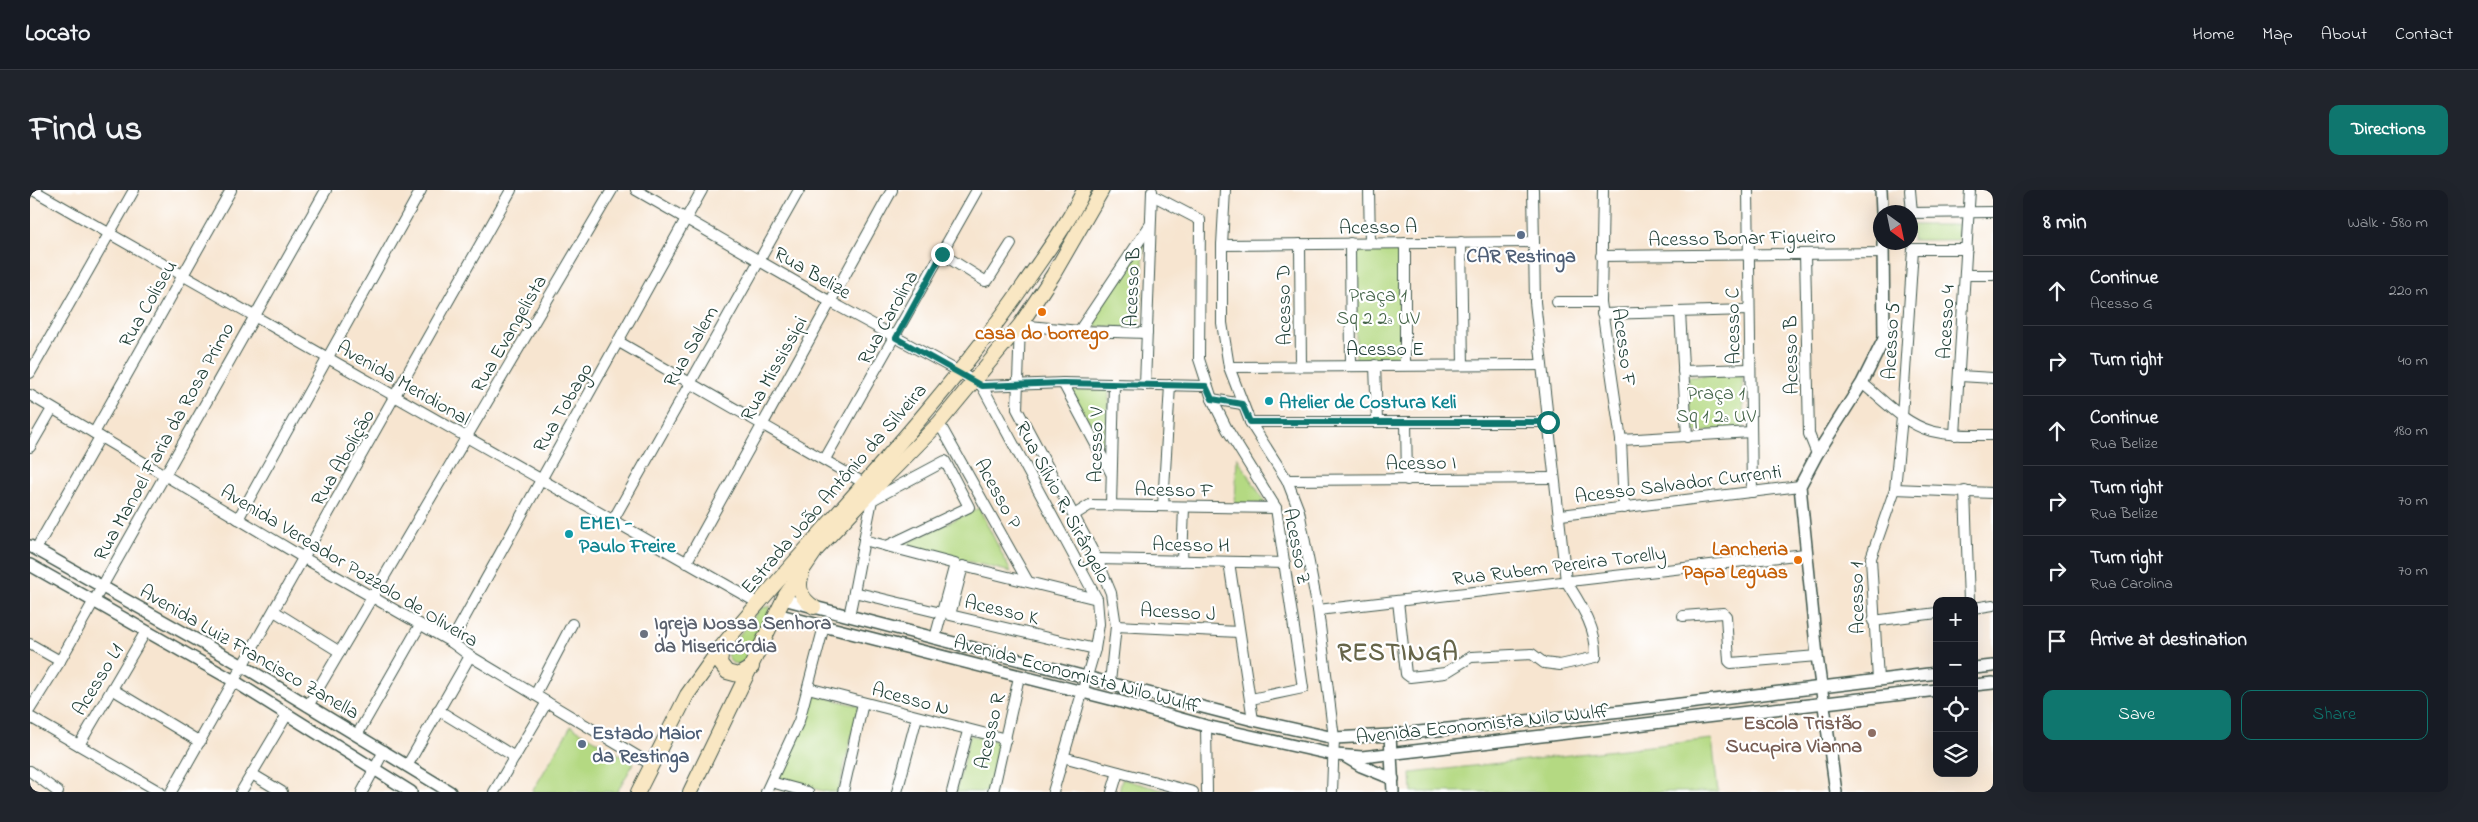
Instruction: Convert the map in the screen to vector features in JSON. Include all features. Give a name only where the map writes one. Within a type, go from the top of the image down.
[{"type":"main road","name":"Estrada João Antônio da Silveira","points":[[638,792],[687,695],[722,646],[758,603],[940,423],[980,380],[1053,275],[1102,190]]},
{"type":"main road","name":"Estrada João Antônio da Silveira","points":[[690,792],[753,666],[783,599],[818,549],[868,493],[1001,318],[1069,218],[1084,191]]},
{"type":"main road","points":[[980,380],[977,362],[993,338],[1001,318]]},
{"type":"main road","points":[[802,573],[799,589],[802,596],[814,607]]},
{"type":"main road","points":[[758,603],[783,599]]},
{"type":"main road","points":[[722,646],[720,663],[728,672],[738,675],[753,666]]},
{"type":"street","points":[[30,197],[34,190]]},
{"type":"street","name":"Avenida Meridional","points":[[34,190],[758,603]]},
{"type":"street","points":[[30,373],[134,190]]},
{"type":"street","name":"Rua Coliseu","points":[[33,548],[231,190]]},
{"type":"street","name":"Rua Manoel Faria da Rosa Primo","points":[[30,709],[60,661],[326,190]]},
{"type":"street","points":[[238,519],[420,190]]},
{"type":"street","name":"Rua Abolição","points":[[171,792],[512,190]]},
{"type":"street","name":"Rua Evangelista","points":[[308,706],[612,190]]},
{"type":"street","name":"Rua Belize","points":[[636,190],[828,301],[960,372],[980,380]]},
{"type":"street","name":"Rua Tobago","points":[[451,642],[702,190]]},
{"type":"street","name":"Rua Salem","points":[[613,520],[799,190]]},
{"type":"street","name":"Rua Mississipi","points":[[686,563],[828,301],[892,190]]},
{"type":"street","name":"Rua Carolina","points":[[826,460],[896,338],[977,190]]},
{"type":"street","points":[[1225,190],[1222,244],[1222,323],[1229,367],[1250,422],[1288,480],[1300,510],[1318,610],[1334,738],[1340,755],[1332,792]]},
{"type":"street","points":[[1369,190],[1370,243]]},
{"type":"street","points":[[1398,601],[1406,674],[1410,677],[1445,673],[1471,657],[1489,655],[1532,654],[1544,662],[1560,665],[1596,657],[1597,643],[1585,611],[1566,581],[1561,515],[1554,478],[1540,365],[1535,302],[1533,190]]},
{"type":"street","name":"Acesso F","points":[[1603,190],[1601,302],[1620,440],[1624,508]]},
{"type":"street","name":"Acesso C","points":[[1748,190],[1752,492]]},
{"type":"street","points":[[1881,190],[1882,205]]},
{"type":"street","points":[[1910,190],[1911,205]]},
{"type":"street","name":"Acesso 4","points":[[1955,435],[1970,190]]},
{"type":"street","name":"Acesso B","points":[[1145,385],[1152,193]]},
{"type":"street","name":"Acesso Z","points":[[1152,193],[1200,220],[1199,359],[1206,386],[1228,429],[1276,508],[1303,688],[1251,699]]},
{"type":"street","points":[[1918,213],[1993,212]]},
{"type":"street","points":[[1079,331],[1150,225]]},
{"type":"street","points":[[1461,242],[1463,365]]},
{"type":"street","name":"Acesso A","points":[[1222,244],[1534,242]]},
{"type":"street","points":[[1350,243],[1350,365]]},
{"type":"street","points":[[1405,243],[1405,365]]},
{"type":"street","points":[[942,254],[985,281],[988,280],[1011,244]]},
{"type":"street","name":"Acesso D","points":[[1300,244],[1301,366]]},
{"type":"street","name":"Acesso Bonar Figueiro","points":[[1601,256],[1749,256],[1873,249]]},
{"type":"street","name":"Acesso 5","points":[[1894,489],[1902,417],[1913,249],[1967,249]]},
{"type":"street","points":[[1836,792],[1805,554],[1800,486],[1817,454],[1862,383],[1884,339],[1883,250]]},
{"type":"street","name":"Acesso B","points":[[1806,254],[1809,434],[1817,454]]},
{"type":"street","points":[[1965,274],[1993,275]]},
{"type":"street","points":[[1557,302],[1601,302]]},
{"type":"street","points":[[1602,314],[1749,310]]},
{"type":"street","points":[[1680,312],[1687,437]]},
{"type":"street","points":[[1110,682],[1116,626],[1111,593],[1097,559],[1017,409],[1016,385],[1020,325],[1079,331],[1147,333]]},
{"type":"street","points":[[619,342],[826,460],[868,493]]},
{"type":"street","points":[[1375,365],[1377,421]]},
{"type":"street","name":"Acesso E","points":[[1229,367],[1540,365]]},
{"type":"street","points":[[1683,371],[1750,369]]},
{"type":"street","points":[[1960,376],[1993,378]]},
{"type":"street","points":[[980,380],[1016,385],[1063,383],[1206,386]]},
{"type":"street","name":"Rua Sílvio R. Sirângelo","points":[[980,380],[1096,599],[1099,624],[1095,649],[1054,792]]},
{"type":"street","points":[[1063,383],[1112,474]]},
{"type":"street","points":[[1862,383],[1902,417],[1930,431],[1955,435],[1993,435]]},
{"type":"street","name":"Acesso V","points":[[1111,505],[1114,384]]},
{"type":"street","points":[[1163,506],[1170,385]]},
{"type":"street","name":"Avenida Vereador Pozzolo de Oliveira","points":[[30,396],[420,626],[451,642],[470,656],[652,765]]},
{"type":"street","points":[[1212,399],[1242,404]]},
{"type":"street","points":[[30,447],[52,409]]},
{"type":"street","points":[[1250,422],[1548,422]]},
{"type":"street","points":[[1406,422],[1407,480]]},
{"type":"street","name":"Acesso P","points":[[940,423],[1027,580]]},
{"type":"street","points":[[1620,440],[1751,432]]},
{"type":"street","points":[[868,493],[945,461],[969,507],[887,546]]},
{"type":"street","name":"Acesso I","points":[[1288,480],[1554,478]]},
{"type":"street","name":"Acesso Salvador Currenti","points":[[1561,515],[1800,486]]},
{"type":"street","points":[[1894,489],[1993,493]]},
{"type":"street","name":"Acesso 1","points":[[1878,680],[1870,558],[1894,489]]},
{"type":"street","points":[[1965,491],[1969,597]]},
{"type":"street","points":[[849,616],[864,540],[868,493]]},
{"type":"street","name":"Acesso F","points":[[1074,515],[1090,505],[1276,508]]},
{"type":"street","points":[[1182,561],[1184,507]]},
{"type":"street","points":[[864,540],[1096,599]]},
{"type":"street","name":"Avenida Luiz Francisco Zanella","points":[[33,548],[243,666],[450,792]]},
{"type":"street","name":"Rua Rubem Pereira Torelly","points":[[1318,610],[1805,554]]},
{"type":"street","name":"Acesso H","points":[[1097,559],[1285,563]]},
{"type":"street","points":[[1229,562],[1251,699],[1252,720]]},
{"type":"street","name":"Avenida Luiz Francisco Zanella","points":[[30,565],[288,713],[411,792]]},
{"type":"street","name":"Acesso K","points":[[935,638],[941,613],[959,565]]},
{"type":"street","name":"Acesso K","points":[[959,565],[950,615],[1095,649]]},
{"type":"street","points":[[854,592],[941,613]]},
{"type":"street","name":"Avenida Economista Nilo Wulff","points":[[783,599],[1252,720],[1334,738],[1390,735],[1821,688],[1933,673]]},
{"type":"street","points":[[1978,607],[1993,605]]},
{"type":"street","points":[[274,611],[340,652]]},
{"type":"street","points":[[1684,616],[1723,613],[1726,616],[1729,661],[1731,663],[1817,656]]},
{"type":"street","name":"Avenida Economista Nilo Wulff","points":[[776,614],[1082,692],[1206,726],[1340,755],[1391,754],[1933,691]]},
{"type":"street","points":[[1873,621],[1933,614]]},
{"type":"street","points":[[535,695],[572,624]]},
{"type":"street","points":[[357,734],[420,626]]},
{"type":"street","points":[[766,792],[799,721],[824,626]]},
{"type":"street","name":"Acesso J","points":[[1116,626],[1240,632]]},
{"type":"street","name":"Acesso L1","points":[[79,745],[146,631]]},
{"type":"street","points":[[30,644],[60,661]]},
{"type":"street","points":[[407,766],[470,656]]},
{"type":"street","points":[[1978,668],[1993,666]]},
{"type":"street","points":[[1912,676],[1914,693]]},
{"type":"street","name":"Acesso R","points":[[993,792],[1018,677]]},
{"type":"street","points":[[1978,685],[1993,683]]},
{"type":"street","name":"Acesso N","points":[[808,688],[968,731],[1006,739]]},
{"type":"street","points":[[112,689],[200,742]]},
{"type":"street","points":[[494,792],[547,702]]},
{"type":"street","points":[[843,792],[864,703]]},
{"type":"street","points":[[438,710],[515,757]]},
{"type":"street","points":[[241,792],[288,713]]},
{"type":"street","points":[[30,717],[160,792]]},
{"type":"street","points":[[897,792],[917,717]]},
{"type":"street","points":[[1206,726],[1207,792]]},
{"type":"street","points":[[952,792],[968,731]]},
{"type":"street","points":[[1390,735],[1393,792]]},
{"type":"street","points":[[362,792],[384,751]]},
{"type":"street","points":[[1340,755],[1393,779]]},
{"type":"street","points":[[1063,757],[1193,792]]},
{"type":"street","points":[[30,771],[58,792]]},
{"type":"street","points":[[1112,792],[1118,772]]},
{"type":"street","points":[[252,774],[282,792]]},
{"type":"street","points":[[771,782],[808,792]]},
{"type":"green space","points":[[1918,225],[1958,225],[1958,240],[1918,240]]},
{"type":"green space","points":[[1144,242],[1141,328],[1087,326]]},
{"type":"green space","name":"Praça 1 Sq 2 2ª UV","points":[[1356,250],[1400,250],[1400,361],[1356,361]]},
{"type":"green space","name":"Praça 1 Sq 1 2ª UV","points":[[1742,374],[1744,430],[1691,432],[1688,377]]},
{"type":"green space","points":[[1070,388],[1109,388],[1108,459]]},
{"type":"green space","points":[[1237,457],[1266,504],[1235,503]]},
{"type":"green space","points":[[979,508],[1011,572],[903,545]]},
{"type":"green space","points":[[771,606],[747,659],[739,664],[732,663],[727,655],[728,649],[761,608]]},
{"type":"green space","points":[[812,694],[859,706],[838,792],[828,792],[777,780],[805,723]]},
{"type":"green space","name":"Estado Maior da Restinga","points":[[571,726],[634,763],[617,792],[532,792]]},
{"type":"green space","points":[[970,735],[1001,742],[989,792],[956,792]]},
{"type":"green space","points":[[1712,739],[1718,792],[1412,792],[1411,773]]},
{"type":"green space","points":[[1122,779],[1170,792],[1119,792]]},
{"type":"place","name":"CAR Restinga","points":[[1521,235]]},
{"type":"place","name":"casa do borrego","points":[[1042,312]]},
{"type":"place","name":"Atelier de Costura Keli","points":[[1269,401]]},
{"type":"place","name":"EMEI - Paulo Freire","points":[[569,534]]},
{"type":"place","name":"Lancheria Papa Leguas","points":[[1798,560]]},
{"type":"place","name":"Igreja Nossa Senhora da Misericórdia","points":[[644,634]]},
{"type":"place","name":"Escola Tristão Sucupira Vianna","points":[[1872,733]]},
{"type":"place","name":"Estado Maior da Restinga","points":[[582,744]]},
{"type":"district","name":"RESTINGA","points":[[1398,651]]},
{"type":"route","points":[[942,254],[896,338],[982,386],[1063,383],[1206,386],[1212,399],[1242,404],[1250,422],[1548,422]]}]
